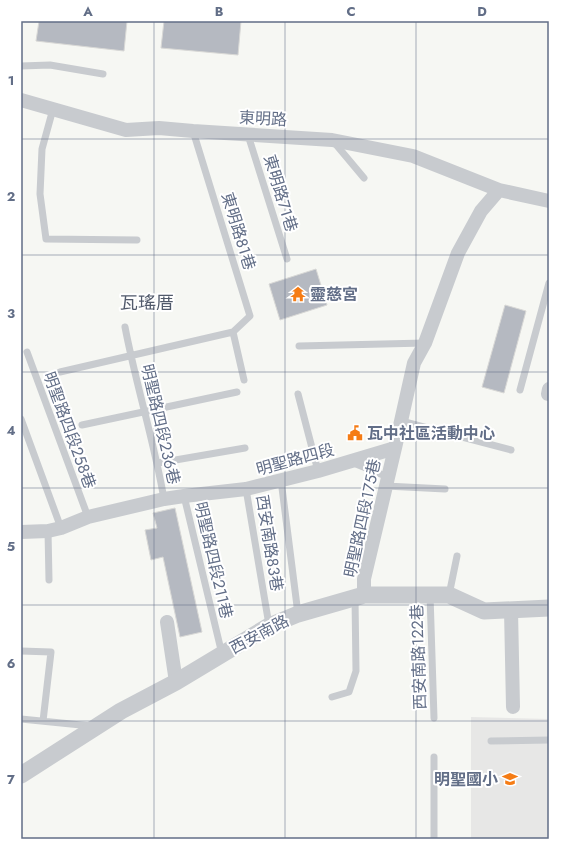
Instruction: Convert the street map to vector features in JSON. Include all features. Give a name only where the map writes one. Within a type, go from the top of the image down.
[{"type":"street","name":"東明路","points":[[21,100],[126,130],[160,128],[332,140],[413,156],[499,190],[549,200]]},
{"type":"street","points":[[395,448],[414,363],[425,343],[458,253],[481,212],[499,190]]},
{"type":"street","name":"明聖路四段","points":[[21,532],[54,530],[88,517],[164,499],[246,489],[318,471],[395,448]]},
{"type":"street","name":"明聖路四段175巷","points":[[359,597],[395,448]]},
{"type":"street","name":"西安南路","points":[[21,775],[121,711],[176,682],[269,626],[298,614],[359,597],[430,595],[449,595],[484,611],[549,608]]},
{"type":"street","points":[[512,610],[513,707]]},
{"type":"street","points":[[167,622],[176,682]]},
{"type":"lane","points":[[21,66],[50,65],[103,74]]},
{"type":"lane","points":[[53,109],[42,149],[40,194],[46,239],[137,240]]},
{"type":"lane","name":"東明路81巷","points":[[193,131],[250,316],[233,332]]},
{"type":"lane","name":"東明路71巷","points":[[248,135],[287,259]]},
{"type":"lane","points":[[332,140],[364,178]]},
{"type":"lane","points":[[520,390],[549,283]]},
{"type":"lane","name":"明聖路四段236巷","points":[[125,327],[130,355],[158,463],[164,499]]},
{"type":"lane","points":[[60,372],[233,332],[244,380]]},
{"type":"lane","points":[[299,346],[425,343]]},
{"type":"lane","name":"明聖路四段258巷","points":[[27,352],[88,517]]},
{"type":"lane","points":[[82,425],[237,392]]},
{"type":"lane","points":[[298,394],[318,471]]},
{"type":"lane","points":[[21,420],[54,530],[49,580]]},
{"type":"lane","points":[[401,421],[511,450]]},
{"type":"lane","points":[[158,463],[245,448]]},
{"type":"lane","points":[[350,462],[387,482],[445,489]]},
{"type":"lane","points":[[281,480],[298,614]]},
{"type":"lane","name":"西安南路83巷","points":[[246,489],[269,626]]},
{"type":"lane","name":"明聖路四段211巷","points":[[184,496],[222,655]]},
{"type":"lane","points":[[449,595],[457,556]]},
{"type":"lane","name":"西安南路122巷","points":[[430,595],[434,718]]},
{"type":"lane","points":[[332,697],[349,692],[356,671],[359,597]]},
{"type":"lane","points":[[21,651],[51,652],[44,721]]},
{"type":"lane","points":[[21,719],[95,727]]},
{"type":"lane","points":[[491,741],[549,740]]},
{"type":"lane","points":[[434,758],[434,839]]},
{"type":"shaded area","name":"明聖國小","points":[[471,717],[549,719],[549,839],[471,839]]},
{"type":"building","points":[[39,21],[127,21],[124,51],[36,41]]},
{"type":"building","points":[[164,21],[241,21],[238,55],[161,48]]},
{"type":"building","name":"靈慈宮","points":[[316,269],[327,305],[280,320],[269,284]]},
{"type":"building","points":[[505,305],[526,311],[504,393],[482,387]]},
{"type":"building","points":[[175,508],[202,632],[180,637],[163,557],[151,560],[145,530],[157,528],[153,513]]},
{"type":"place","name":"靈慈宮","points":[[298,294]]},
{"type":"place","name":"瓦中社區活動中心","points":[[355,433]]},
{"type":"place","name":"明聖國小","points":[[510,779]]},
{"type":"district","name":"瓦瑤厝","points":[[147,303]]}]
